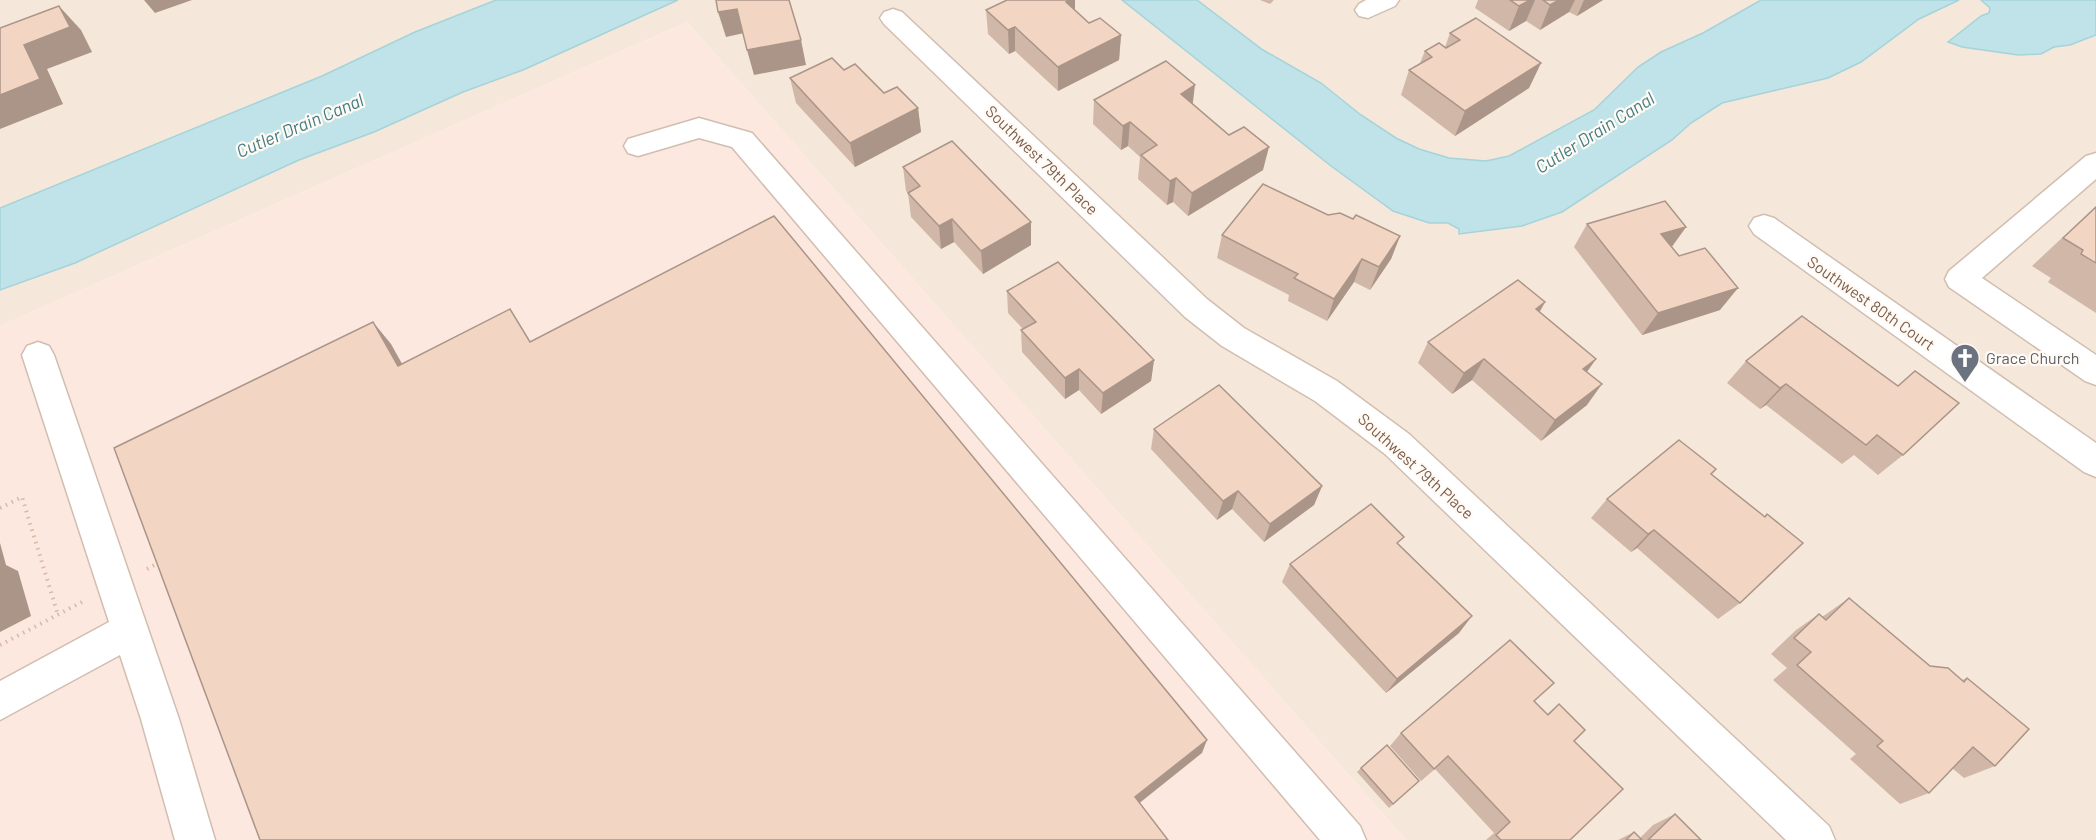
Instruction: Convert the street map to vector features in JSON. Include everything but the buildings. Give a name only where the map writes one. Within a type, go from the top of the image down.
[{"type":"street","name":"Southwest 79th Place","points":[[894,18],[1196,308],[1233,337],[1326,391],[1397,444],[1815,840]]},
{"type":"street","points":[[638,146],[699,128],[742,140],[1346,840]]},
{"type":"street","points":[[2096,163],[1960,279],[2096,372]]},
{"type":"street","name":"Southwest 80th Court","points":[[1764,226],[2096,462]]},
{"type":"street","points":[[38,355],[164,730],[195,840]]},
{"type":"street","points":[[0,701],[130,630]]},
{"type":"path","points":[[0,508],[22,497],[58,615]]},
{"type":"path","points":[[146,569],[166,559]]},
{"type":"path","points":[[0,645],[82,602]]},
{"type":"shaded area","points":[[0,0],[2096,0],[2096,840],[1406,840],[687,22],[0,326]]},
{"type":"shaded area","points":[[687,22],[1406,840],[0,840],[0,326]]},
{"type":"water","name":"Cutler Drain Canal","points":[[496,0],[678,0],[523,70],[463,92],[374,132],[299,160],[75,263],[0,290],[0,208],[322,76],[415,32]]},
{"type":"water","name":"Cutler Drain Canal","points":[[1122,0],[1197,0],[1263,50],[1321,83],[1361,115],[1396,138],[1419,149],[1449,158],[1486,161],[1509,156],[1594,110],[1638,67],[1661,52],[1703,33],[1761,0],[1959,0],[1919,19],[1861,62],[1828,78],[1722,103],[1691,123],[1672,140],[1562,212],[1522,226],[1459,234],[1459,229],[1448,223],[1429,223],[1393,211],[1331,166]]},
{"type":"water","points":[[1981,0],[2096,0],[2096,35],[2070,45],[2054,47],[2041,54],[2018,55],[1962,47],[1948,42],[1981,16],[1989,13],[1990,8]]},
{"type":"place","name":"Grace Church","points":[[1965,384]]}]
